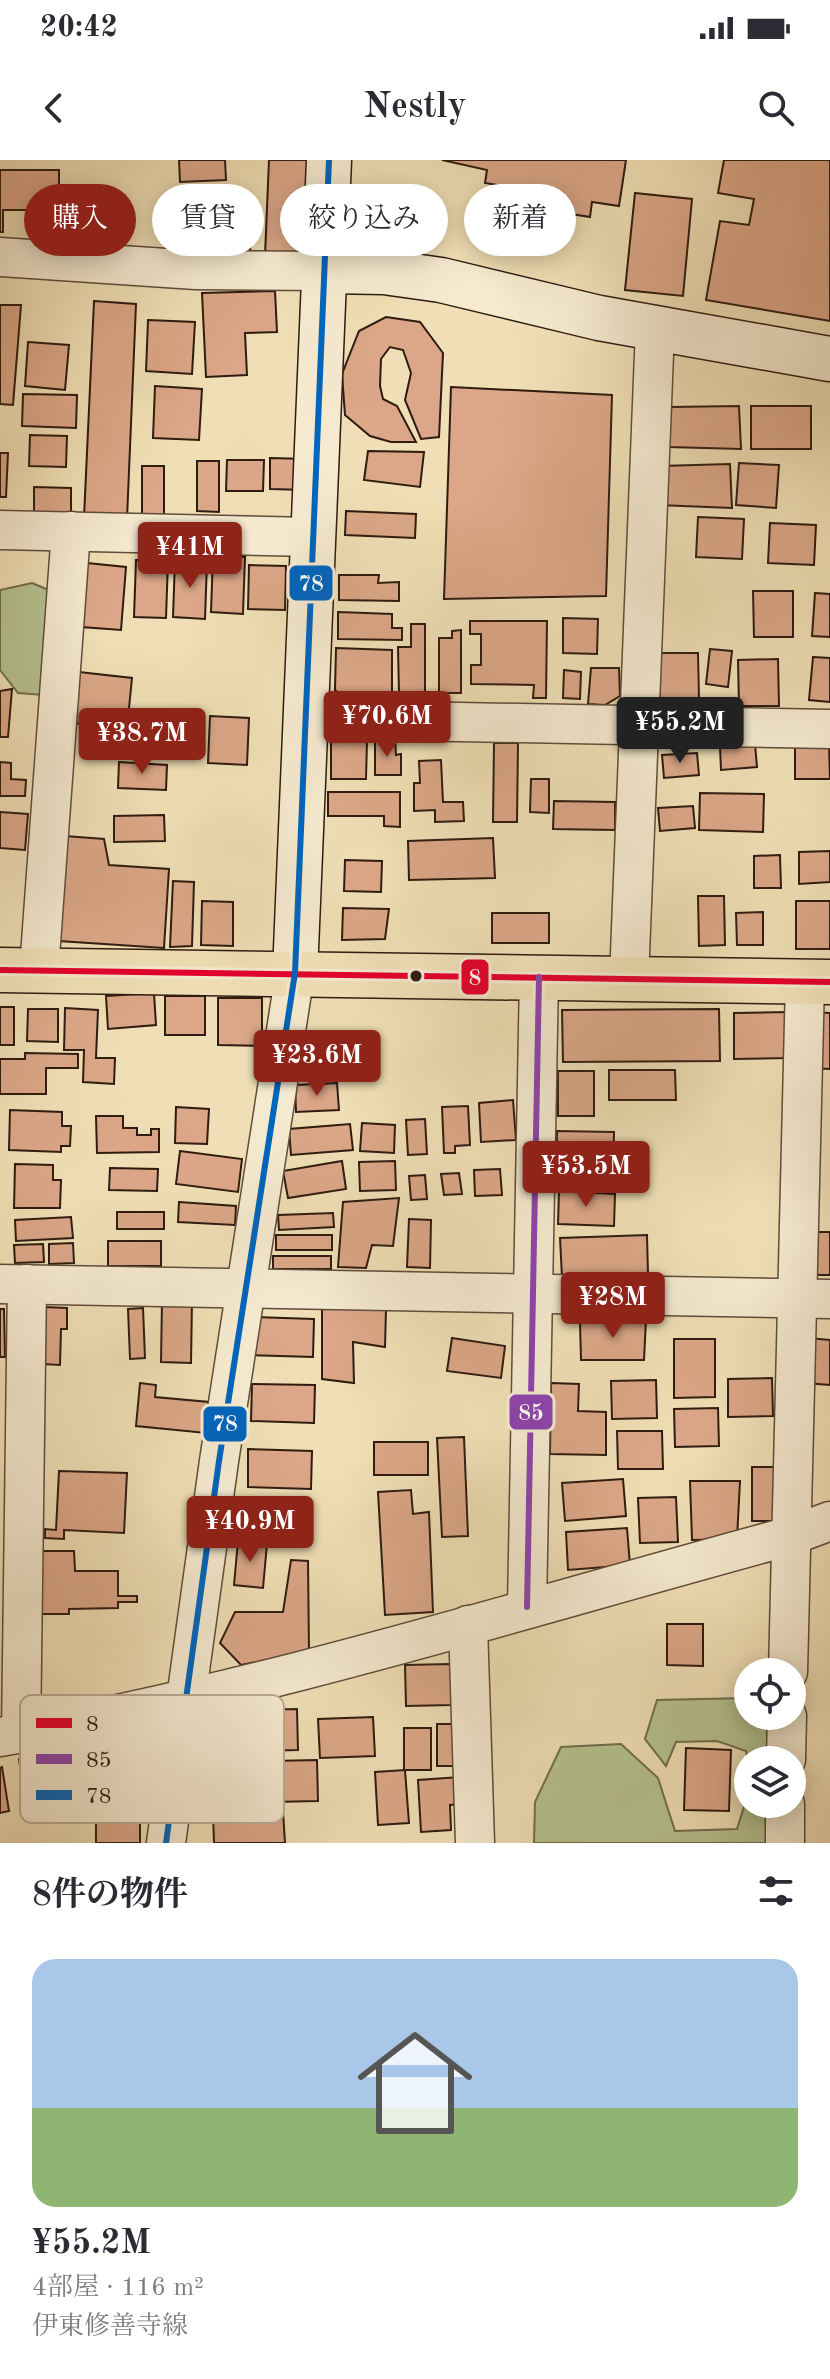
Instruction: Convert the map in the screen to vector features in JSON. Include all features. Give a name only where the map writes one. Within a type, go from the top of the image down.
[{"type":"main road","points":[[20,970],[818,982]]},
{"type":"street","points":[[187,1695],[245,1288],[295,973],[329,160]]},
{"type":"street","points":[[0,257],[196,270],[384,272],[441,280],[655,329],[830,359]]},
{"type":"street","points":[[629,979],[655,329]]},
{"type":"street","points":[[0,530],[313,537]]},
{"type":"street","points":[[20,970],[71,531]]},
{"type":"street","points":[[305,719],[830,729]]},
{"type":"street","points":[[527,1607],[539,977]]},
{"type":"street","points":[[788,1658],[790,1536],[812,1300],[818,982]]},
{"type":"street","points":[[10,1736],[14,1284],[812,1300]]},
{"type":"street","points":[[199,1695],[468,1625],[790,1536],[830,1521]]},
{"type":"street","points":[[468,1625],[475,1843]]},
{"type":"street","points":[[785,1818],[785,1843]]},
{"type":"street","points":[[166,1843],[169,1823]]},
{"type":"green space","points":[[32,583],[51,591],[43,695],[18,693],[0,670],[0,590]]},
{"type":"green space","points":[[734,1698],[734,1730],[772,1730],[772,1746],[734,1747],[717,1741],[676,1742],[666,1766],[645,1739],[657,1700]]},
{"type":"green space","points":[[621,1744],[658,1778],[675,1831],[737,1829],[740,1818],[769,1818],[769,1843],[534,1843],[535,1802],[561,1747]]},
{"type":"building","points":[[179,160],[225,160],[226,180],[180,182]]},
{"type":"building","points":[[269,160],[314,160],[313,184],[280,184],[280,256],[265,255]]},
{"type":"building","points":[[442,160],[626,160],[619,206],[592,202],[590,217],[576,215],[576,184],[491,184],[485,183],[487,170]]},
{"type":"building","points":[[724,160],[830,160],[830,321],[706,300],[720,221],[749,225],[754,199],[718,193]]},
{"type":"building","points":[[0,170],[59,170],[59,184],[24,184],[24,210],[3,210],[3,232],[0,232]]},
{"type":"building","points":[[635,193],[692,199],[683,296],[625,290]]},
{"type":"building","points":[[275,291],[277,332],[245,333],[247,375],[206,377],[202,293]]},
{"type":"building","points":[[94,301],[136,304],[127,519],[84,517]]},
{"type":"building","points":[[0,305],[21,305],[13,405],[0,404]]},
{"type":"building","points":[[386,317],[420,322],[443,353],[439,437],[421,439],[405,400],[411,373],[403,350],[390,347],[381,359],[380,386],[383,399],[397,406],[416,442],[391,442],[370,436],[345,415],[342,374],[359,331]]},
{"type":"building","points":[[148,320],[195,322],[192,374],[146,371]]},
{"type":"building","points":[[28,342],[69,345],[65,390],[25,386]]},
{"type":"building","points":[[155,386],[202,389],[199,440],[153,438]]},
{"type":"building","points":[[451,387],[612,395],[606,596],[444,599]]},
{"type":"building","points":[[23,394],[77,395],[76,428],[22,426]]},
{"type":"building","points":[[739,406],[741,449],[668,447],[670,407]]},
{"type":"building","points":[[751,406],[811,406],[811,449],[751,449]]},
{"type":"building","points":[[30,435],[67,436],[66,467],[29,466]]},
{"type":"building","points":[[368,451],[424,452],[420,487],[364,480]]},
{"type":"building","points":[[0,453],[8,453],[6,497],[0,497]]},
{"type":"building","points":[[270,458],[307,459],[306,490],[270,489]]},
{"type":"building","points":[[227,460],[264,460],[263,491],[226,491]]},
{"type":"building","points":[[197,461],[219,461],[219,512],[197,511]]},
{"type":"building","points":[[739,463],[779,465],[776,508],[736,505]]},
{"type":"building","points":[[730,464],[732,508],[658,505],[660,466]]},
{"type":"building","points":[[142,466],[164,466],[164,517],[142,516]]},
{"type":"building","points":[[34,487],[71,488],[71,519],[34,518]]},
{"type":"building","points":[[346,511],[416,514],[415,538],[345,535]]},
{"type":"building","points":[[698,517],[744,519],[742,559],[696,557]]},
{"type":"building","points":[[770,523],[816,525],[814,565],[768,563]]},
{"type":"building","points":[[213,555],[245,557],[243,614],[211,612]]},
{"type":"building","points":[[136,560],[168,561],[166,618],[134,617]]},
{"type":"building","points":[[175,560],[207,562],[205,619],[173,617]]},
{"type":"building","points":[[87,563],[126,567],[121,630],[81,627]]},
{"type":"building","points":[[249,565],[286,566],[285,610],[248,609]]},
{"type":"building","points":[[339,575],[379,575],[378,583],[399,582],[399,601],[339,600]]},
{"type":"building","points":[[753,591],[793,591],[793,637],[754,637]]},
{"type":"building","points":[[815,593],[830,594],[830,637],[812,636]]},
{"type":"building","points":[[338,612],[392,614],[392,628],[402,628],[402,640],[338,639]]},
{"type":"building","points":[[563,618],[598,619],[597,654],[563,653]]},
{"type":"building","points":[[470,621],[547,621],[546,698],[533,698],[534,685],[471,684],[471,665],[481,665],[481,634],[470,634]]},
{"type":"building","points":[[411,624],[425,624],[425,694],[399,694],[398,647],[411,647]]},
{"type":"building","points":[[461,630],[461,693],[439,693],[439,638],[452,638],[452,631]]},
{"type":"building","points":[[336,648],[392,650],[392,696],[347,700],[335,690]]},
{"type":"building","points":[[710,649],[732,651],[728,687],[706,684]]},
{"type":"building","points":[[659,653],[698,653],[699,699],[660,699]]},
{"type":"building","points":[[813,657],[830,658],[830,702],[809,700]]},
{"type":"building","points":[[778,659],[779,706],[739,706],[738,660]]},
{"type":"building","points":[[591,668],[619,668],[620,696],[605,705],[588,704]]},
{"type":"building","points":[[564,670],[581,672],[580,699],[563,698]]},
{"type":"building","points":[[79,672],[132,678],[127,728],[74,723]]},
{"type":"building","points":[[12,689],[8,737],[0,737],[0,691]]},
{"type":"building","points":[[210,716],[249,718],[247,765],[208,763]]},
{"type":"building","points":[[375,740],[395,740],[396,755],[401,754],[401,775],[375,775]]},
{"type":"building","points":[[331,741],[367,741],[366,779],[331,779]]},
{"type":"building","points":[[494,743],[518,743],[517,822],[493,822]]},
{"type":"building","points":[[755,744],[757,767],[721,770],[720,747]]},
{"type":"building","points":[[795,744],[829,744],[830,779],[795,779]]},
{"type":"building","points":[[697,753],[699,775],[664,778],[662,755]]},
{"type":"building","points":[[441,760],[443,802],[463,802],[464,821],[435,822],[435,810],[414,811],[414,783],[420,783],[419,761]]},
{"type":"building","points":[[0,762],[11,763],[11,779],[26,780],[25,796],[0,796]]},
{"type":"building","points":[[119,762],[167,765],[166,790],[118,788]]},
{"type":"building","points":[[531,779],[549,779],[549,813],[530,812]]},
{"type":"building","points":[[328,792],[400,792],[400,827],[384,826],[384,816],[328,816]]},
{"type":"building","points":[[700,793],[764,794],[763,832],[699,830]]},
{"type":"building","points":[[554,801],[615,802],[615,830],[553,829]]},
{"type":"building","points":[[693,806],[695,828],[660,831],[658,808]]},
{"type":"building","points":[[0,812],[28,814],[25,850],[0,848]]},
{"type":"building","points":[[164,815],[165,841],[114,842],[114,816]]},
{"type":"building","points":[[65,836],[104,839],[109,865],[169,869],[164,948],[59,941]]},
{"type":"building","points":[[493,838],[495,878],[409,880],[408,841]]},
{"type":"building","points":[[830,851],[830,882],[799,884],[799,852]]},
{"type":"building","points":[[780,855],[781,888],[754,888],[754,856]]},
{"type":"building","points":[[345,860],[382,861],[381,892],[344,891]]},
{"type":"building","points":[[173,881],[194,882],[192,946],[170,947]]},
{"type":"building","points":[[698,896],[724,896],[725,945],[699,946]]},
{"type":"building","points":[[202,901],[233,902],[233,946],[201,945]]},
{"type":"building","points":[[796,901],[830,901],[830,949],[796,949]]},
{"type":"building","points":[[343,908],[389,909],[385,939],[342,940]]},
{"type":"building","points":[[763,912],[763,945],[737,945],[736,913]]},
{"type":"building","points":[[492,913],[549,913],[549,943],[492,943]]},
{"type":"building","points":[[154,993],[156,1025],[108,1029],[106,996]]},
{"type":"building","points":[[165,996],[205,996],[205,1035],[165,1035]]},
{"type":"building","points":[[218,998],[262,998],[262,1046],[218,1045]]},
{"type":"building","points":[[0,1007],[14,1007],[14,1045],[0,1045]]},
{"type":"building","points":[[65,1008],[98,1010],[96,1058],[115,1058],[114,1084],[83,1082],[84,1050],[64,1050]]},
{"type":"building","points":[[28,1009],[58,1009],[58,1042],[27,1041]]},
{"type":"building","points":[[719,1009],[720,1061],[563,1062],[562,1010]]},
{"type":"building","points":[[788,1012],[789,1058],[734,1059],[734,1013]]},
{"type":"building","points":[[812,1012],[830,1013],[830,1069],[809,1068]]},
{"type":"building","points":[[25,1053],[78,1054],[78,1068],[46,1068],[46,1094],[0,1094],[0,1059],[25,1059]]},
{"type":"building","points":[[609,1070],[675,1070],[676,1100],[609,1100]]},
{"type":"building","points":[[558,1071],[594,1071],[594,1116],[558,1116]]},
{"type":"building","points":[[337,1083],[339,1110],[296,1112],[295,1085]]},
{"type":"building","points":[[513,1100],[516,1140],[481,1142],[479,1103]]},
{"type":"building","points":[[468,1106],[470,1145],[455,1146],[455,1153],[444,1153],[442,1107]]},
{"type":"building","points":[[176,1107],[209,1109],[207,1144],[175,1143]]},
{"type":"building","points":[[10,1110],[62,1112],[62,1126],[71,1126],[70,1146],[61,1146],[61,1152],[9,1150]]},
{"type":"building","points":[[96,1116],[123,1116],[123,1128],[137,1128],[137,1135],[151,1135],[151,1129],[159,1129],[159,1152],[97,1153]]},
{"type":"building","points":[[425,1119],[427,1154],[408,1155],[406,1120]]},
{"type":"building","points":[[362,1123],[395,1125],[394,1153],[360,1151]]},
{"type":"building","points":[[350,1124],[353,1150],[291,1155],[289,1129]]},
{"type":"building","points":[[557,1131],[614,1132],[613,1180],[556,1178]]},
{"type":"building","points":[[180,1151],[242,1159],[238,1192],[176,1184]]},
{"type":"building","points":[[342,1161],[346,1189],[288,1198],[283,1171]]},
{"type":"building","points":[[395,1161],[396,1190],[360,1191],[359,1162]]},
{"type":"building","points":[[15,1164],[53,1165],[53,1180],[61,1180],[60,1208],[14,1208]]},
{"type":"building","points":[[110,1168],[158,1169],[157,1191],[109,1190]]},
{"type":"building","points":[[500,1169],[502,1195],[475,1196],[474,1170]]},
{"type":"building","points":[[459,1173],[462,1194],[444,1195],[441,1174]]},
{"type":"building","points":[[425,1175],[427,1199],[411,1200],[409,1176]]},
{"type":"building","points":[[559,1191],[615,1194],[614,1226],[558,1224]]},
{"type":"building","points":[[399,1198],[393,1246],[372,1245],[366,1268],[338,1267],[343,1202]]},
{"type":"building","points":[[179,1202],[236,1206],[235,1225],[178,1222]]},
{"type":"building","points":[[117,1212],[164,1212],[164,1229],[117,1229]]},
{"type":"building","points":[[333,1213],[334,1227],[279,1230],[278,1215]]},
{"type":"building","points":[[71,1217],[73,1238],[16,1241],[15,1220]]},
{"type":"building","points":[[409,1219],[431,1220],[430,1268],[407,1267]]},
{"type":"building","points":[[812,1232],[830,1232],[830,1275],[813,1275]]},
{"type":"building","points":[[276,1235],[332,1235],[332,1250],[276,1250]]},
{"type":"building","points":[[647,1235],[648,1274],[562,1277],[560,1238]]},
{"type":"building","points":[[108,1241],[161,1241],[161,1266],[108,1266]]},
{"type":"building","points":[[73,1243],[74,1263],[49,1264],[49,1244]]},
{"type":"building","points":[[43,1244],[44,1262],[15,1263],[14,1245]]},
{"type":"building","points":[[273,1256],[331,1256],[331,1269],[273,1269]]},
{"type":"building","points":[[162,1299],[192,1300],[191,1363],[161,1362]]},
{"type":"building","points":[[44,1307],[67,1308],[67,1329],[61,1329],[60,1365],[43,1364]]},
{"type":"building","points":[[322,1307],[386,1309],[385,1347],[353,1342],[354,1383],[322,1379]]},
{"type":"building","points":[[143,1308],[145,1358],[130,1359],[128,1309]]},
{"type":"building","points":[[0,1309],[4,1309],[5,1357],[0,1357]]},
{"type":"building","points":[[251,1317],[314,1319],[313,1357],[250,1355]]},
{"type":"building","points":[[646,1319],[644,1360],[581,1360],[580,1322]]},
{"type":"building","points":[[452,1338],[505,1346],[501,1378],[447,1371]]},
{"type":"building","points":[[809,1338],[830,1340],[830,1385],[806,1383]]},
{"type":"building","points":[[674,1339],[715,1339],[715,1397],[674,1398]]},
{"type":"building","points":[[772,1378],[773,1416],[728,1417],[728,1379]]},
{"type":"building","points":[[656,1380],[657,1418],[612,1419],[611,1381]]},
{"type":"building","points":[[140,1383],[156,1385],[155,1397],[209,1402],[206,1433],[136,1426]]},
{"type":"building","points":[[551,1383],[579,1384],[578,1411],[606,1412],[606,1455],[550,1454]]},
{"type":"building","points":[[252,1384],[315,1385],[314,1423],[251,1421]]},
{"type":"building","points":[[718,1408],[719,1446],[675,1447],[674,1409]]},
{"type":"building","points":[[617,1431],[662,1431],[663,1469],[618,1469]]},
{"type":"building","points":[[464,1437],[468,1536],[442,1537],[437,1438]]},
{"type":"building","points":[[374,1442],[428,1442],[428,1475],[374,1475]]},
{"type":"building","points":[[248,1449],[312,1451],[311,1489],[248,1487]]},
{"type":"building","points":[[752,1467],[784,1467],[784,1521],[752,1521]]},
{"type":"building","points":[[59,1471],[127,1473],[124,1533],[64,1530],[64,1539],[45,1538],[45,1529],[56,1530]]},
{"type":"building","points":[[623,1479],[626,1516],[565,1521],[562,1483]]},
{"type":"building","points":[[690,1481],[740,1481],[737,1539],[692,1540]]},
{"type":"building","points":[[411,1490],[413,1514],[429,1512],[433,1612],[385,1615],[378,1492]]},
{"type":"building","points":[[676,1497],[678,1542],[640,1543],[638,1498]]},
{"type":"building","points":[[258,1504],[303,1509],[300,1539],[254,1534]]},
{"type":"building","points":[[627,1528],[630,1565],[568,1570],[566,1532]]},
{"type":"building","points":[[238,1541],[267,1544],[263,1588],[234,1585]]},
{"type":"building","points":[[40,1551],[74,1551],[75,1571],[118,1571],[118,1596],[137,1596],[137,1602],[118,1602],[118,1608],[69,1609],[69,1614],[41,1614]]},
{"type":"building","points":[[291,1560],[308,1561],[309,1652],[241,1665],[220,1643],[235,1612],[283,1612]]},
{"type":"building","points":[[667,1624],[703,1624],[703,1666],[667,1665]]},
{"type":"building","points":[[450,1664],[452,1705],[406,1706],[405,1665]]},
{"type":"building","points":[[284,1709],[297,1709],[298,1750],[284,1750]]},
{"type":"building","points":[[373,1717],[375,1756],[320,1758],[318,1719]]},
{"type":"building","points":[[437,1724],[464,1724],[464,1766],[437,1766]]},
{"type":"building","points":[[404,1728],[431,1728],[431,1770],[404,1770]]},
{"type":"building","points":[[686,1748],[731,1750],[729,1811],[684,1810]]},
{"type":"building","points":[[317,1760],[318,1801],[284,1802],[284,1761]]},
{"type":"building","points":[[0,1768],[9,1811],[0,1813]]},
{"type":"building","points":[[405,1770],[409,1823],[378,1825],[375,1772]]},
{"type":"building","points":[[460,1777],[462,1804],[450,1805],[451,1830],[421,1832],[418,1780]]},
{"type":"building","points":[[96,1823],[140,1823],[140,1843],[96,1843]]},
{"type":"building","points":[[213,1823],[284,1823],[285,1843],[214,1843]]},
{"type":"transit line","name":"78","points":[[187,1695],[219,1461],[295,973],[329,160]]},
{"type":"transit line","name":"8","points":[[0,970],[830,982]]},
{"type":"transit line","name":"85","points":[[527,1607],[539,977]]},
{"type":"transit line","name":"78","points":[[166,1843],[169,1823]]}]
